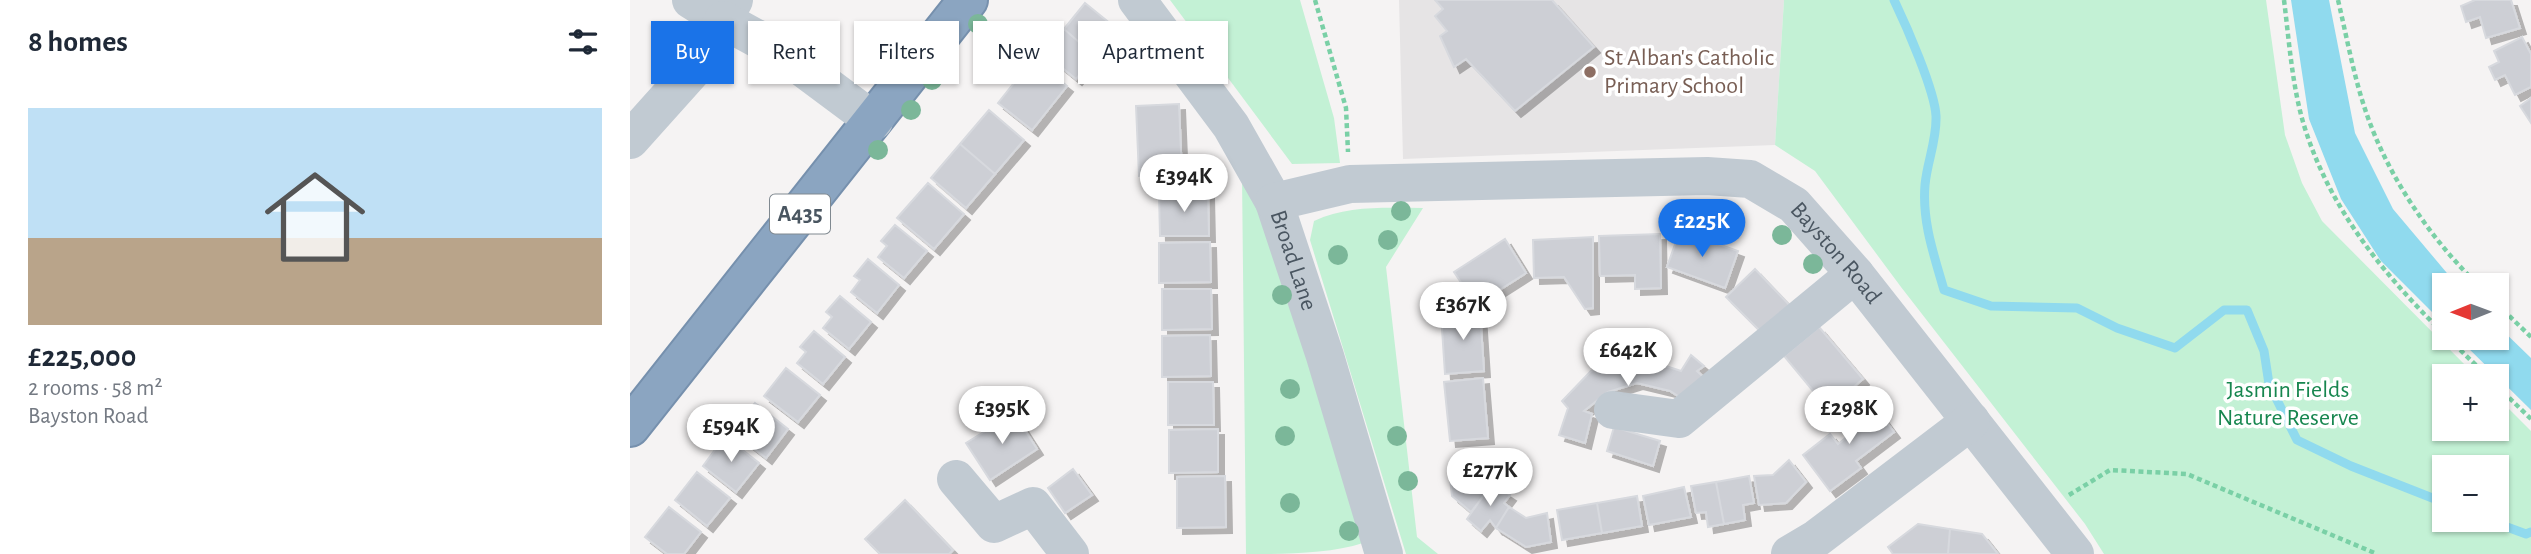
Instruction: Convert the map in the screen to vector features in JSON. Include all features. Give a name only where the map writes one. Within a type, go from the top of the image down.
[{"type":"highway","name":"A435","points":[[630,427],[968,0]]},
{"type":"street","name":"Broad Lane","points":[[1137,0],[1231,127],[1274,202],[1325,356],[1384,554]]},
{"type":"street","points":[[630,140],[708,53],[716,7],[874,121]]},
{"type":"street","name":"Bayston Road","points":[[1274,202],[1350,184],[1707,176],[1750,178],[1794,205],[1855,274],[2075,554]]},
{"type":"street","points":[[1613,410],[1679,419],[1855,274]]},
{"type":"street","points":[[1790,554],[1817,537],[1971,421]]},
{"type":"street","points":[[956,479],[994,524],[1033,506],[1070,554]]},
{"type":"path","points":[[1315,0],[1346,108],[1350,184]]},
{"type":"path","points":[[2284,0],[2302,120],[2317,163],[2338,205],[2373,256],[2432,321]]},
{"type":"path","points":[[2338,0],[2367,115],[2402,190],[2466,273]]},
{"type":"path","points":[[2510,317],[2531,337]]},
{"type":"path","points":[[2460,350],[2475,364]]},
{"type":"path","points":[[2509,398],[2531,419]]},
{"type":"path","points":[[2041,511],[2110,470],[2187,474],[2377,554]]},
{"type":"shaded area","name":"St Alban's Catholic Primary School","points":[[1399,0],[1784,0],[1775,145],[1403,159]]},
{"type":"green space","points":[[1170,0],[1300,0],[1334,118],[1340,163],[1292,164],[1228,78],[1228,21],[1186,21]]},
{"type":"green space","name":"Jasmin Fields Nature Reserve","points":[[1784,0],[2266,0],[2285,135],[2302,183],[2322,221],[2432,332],[2432,350],[2450,350],[2464,364],[2432,364],[2432,441],[2509,441],[2509,409],[2531,431],[2531,554],[2104,554],[2085,524],[1901,287],[1815,171],[1775,145]]},
{"type":"green space","points":[[1242,175],[1256,193],[1363,543],[1321,551],[1246,554]]},
{"type":"green space","points":[[1367,208],[1423,208],[1386,267],[1417,537],[1438,554],[1406,554],[1310,240],[1314,221],[1340,212]]},
{"type":"water","points":[[2291,0],[2329,0],[2355,133],[2393,209],[2447,273],[2432,273],[2432,312],[2381,261],[2341,199],[2309,119]]},
{"type":"water","points":[[2510,338],[2531,358],[2531,410],[2509,388],[2509,364],[2484,364],[2470,350],[2510,350]]},
{"type":"building","points":[[1435,0],[1552,0],[1594,47],[1515,111],[1466,59],[1454,67],[1440,36],[1447,31],[1435,16],[1443,9]]},
{"type":"building","points":[[2475,0],[2511,0],[2520,28],[2486,38],[2480,17],[2466,22],[2461,6]]},
{"type":"building","points":[[1085,3],[1107,21],[1078,21],[1078,41],[1064,29]]},
{"type":"building","points":[[1064,29],[1078,41],[1076,79],[1064,69]]},
{"type":"building","points":[[2522,37],[2531,54],[2531,87],[2515,95],[2505,75],[2495,80],[2489,67],[2499,62],[2494,51]]},
{"type":"building","points":[[1013,84],[1064,84],[1067,86],[1032,130],[998,103]]},
{"type":"building","points":[[2531,98],[2531,123],[2520,106]]},
{"type":"building","points":[[1179,104],[1182,175],[1139,176],[1136,106]]},
{"type":"building","points":[[989,110],[1024,140],[995,174],[960,144]]},
{"type":"building","points":[[960,144],[995,174],[966,208],[931,178]]},
{"type":"building","points":[[928,183],[964,214],[934,249],[897,218]]},
{"type":"building","points":[[1208,192],[1209,236],[1160,236],[1159,193]]},
{"type":"building","points":[[895,225],[927,251],[904,278],[878,257],[887,246],[881,241]]},
{"type":"building","points":[[1680,230],[1738,251],[1725,288],[1667,267]]},
{"type":"building","points":[[1660,234],[1661,288],[1635,289],[1635,275],[1600,276],[1599,236]]},
{"type":"building","points":[[1593,237],[1593,308],[1585,309],[1564,277],[1534,278],[1533,240]]},
{"type":"building","points":[[1505,239],[1526,273],[1476,305],[1454,272]]},
{"type":"building","points":[[1210,242],[1211,282],[1159,283],[1159,243]]},
{"type":"building","points":[[868,259],[899,285],[877,313],[851,292],[860,280],[854,276]]},
{"type":"building","points":[[1755,269],[1796,312],[1768,339],[1726,297]]},
{"type":"building","points":[[1162,289],[1211,289],[1212,329],[1162,330]]},
{"type":"building","points":[[840,296],[871,322],[849,349],[823,328],[832,317],[826,312]]},
{"type":"building","points":[[1480,311],[1484,371],[1445,374],[1441,314]]},
{"type":"building","points":[[1819,327],[1863,379],[1828,409],[1784,356]]},
{"type":"building","points":[[814,331],[845,357],[823,384],[797,363],[806,352],[800,347]]},
{"type":"building","points":[[1210,335],[1211,376],[1162,377],[1162,336]]},
{"type":"building","points":[[1691,355],[1704,366],[1697,371],[1712,385],[1689,403],[1670,391],[1637,383],[1608,392],[1584,411],[1592,414],[1585,443],[1559,435],[1568,408],[1562,401],[1591,371],[1639,357],[1681,371]]},
{"type":"building","points":[[786,368],[820,395],[798,422],[764,396]]},
{"type":"building","points":[[1483,378],[1488,438],[1450,441],[1444,382]]},
{"type":"building","points":[[1168,382],[1213,382],[1214,425],[1168,425]]},
{"type":"building","points":[[1867,396],[1894,432],[1856,461],[1861,468],[1830,491],[1803,455],[1830,434],[1838,444],[1859,427],[1847,412]]},
{"type":"building","points":[[755,403],[788,429],[766,458],[732,431]]},
{"type":"building","points":[[1014,413],[1037,449],[990,480],[966,443]]},
{"type":"building","points":[[1614,427],[1660,441],[1653,466],[1607,451]]},
{"type":"building","points":[[1218,429],[1218,472],[1169,473],[1169,430]]},
{"type":"building","points":[[725,436],[759,463],[736,492],[703,466]]},
{"type":"building","points":[[1789,460],[1806,482],[1786,503],[1759,505],[1754,476],[1773,475]]},
{"type":"building","points":[[1475,463],[1477,479],[1489,489],[1471,512],[1452,496],[1449,470]]},
{"type":"building","points":[[1073,469],[1092,495],[1065,513],[1048,488]]},
{"type":"building","points":[[697,472],[730,498],[707,526],[675,500]]},
{"type":"building","points":[[1225,476],[1226,527],[1177,528],[1177,477]]},
{"type":"building","points":[[1749,476],[1754,503],[1743,505],[1745,520],[1724,524],[1716,482]]},
{"type":"building","points":[[1716,482],[1724,524],[1708,527],[1706,512],[1696,513],[1691,486]]},
{"type":"building","points":[[1492,483],[1510,495],[1504,503],[1509,507],[1496,528],[1490,520],[1481,531],[1467,519]]},
{"type":"building","points":[[1684,487],[1691,517],[1649,525],[1643,496]]},
{"type":"building","points":[[1637,496],[1642,526],[1602,533],[1597,503]]},
{"type":"building","points":[[905,500],[953,550],[949,554],[880,554],[865,539]]},
{"type":"building","points":[[1597,503],[1602,533],[1562,540],[1557,510]]},
{"type":"building","points":[[669,507],[701,532],[684,554],[667,554],[645,537]]},
{"type":"building","points":[[1509,507],[1526,518],[1547,513],[1551,542],[1526,547],[1496,528]]},
{"type":"building","points":[[1918,524],[1950,529],[1948,554],[1893,554],[1888,547]]},
{"type":"building","points":[[1950,529],[1982,534],[1998,554],[1948,554]]},
{"type":"waterway","points":[[1894,0],[1931,91],[1936,116],[1926,176],[1925,212],[1944,290],[1991,306],[2077,308],[2117,328],[2175,348],[2224,310],[2247,310],[2264,351],[2269,384],[2297,440],[2351,466],[2432,498]]},
{"type":"waterway","points":[[2509,528],[2526,534],[2531,532]]},
{"type":"place","name":"St Alban's Catholic Primary School","points":[[1590,72]]}]
